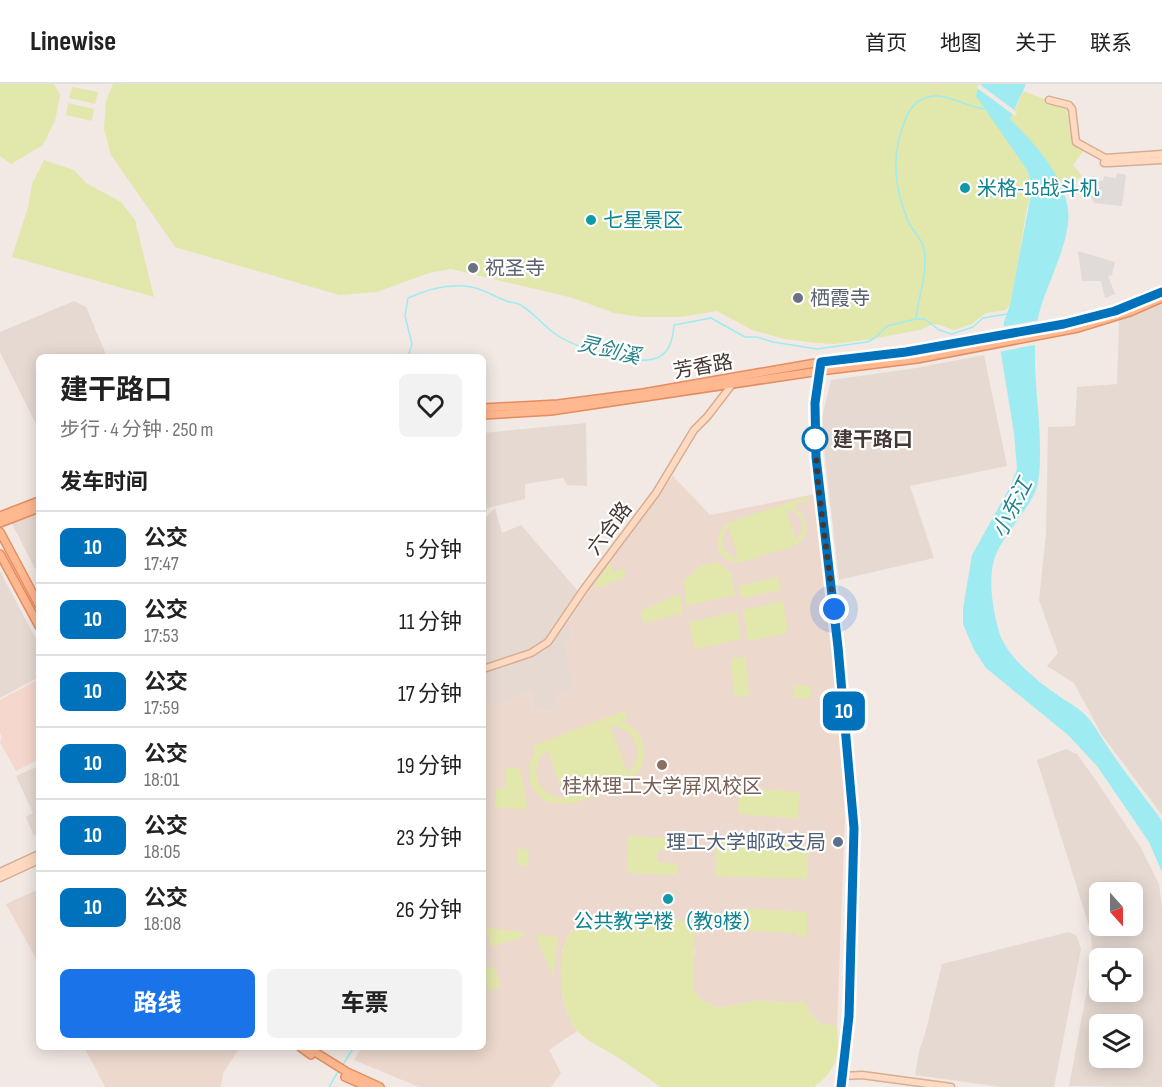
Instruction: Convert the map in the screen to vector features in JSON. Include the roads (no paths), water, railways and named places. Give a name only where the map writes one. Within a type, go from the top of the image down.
[{"type":"main road","points":[[1049,100],[1069,105],[1072,108],[1076,142],[1105,160],[1162,160]]},
{"type":"main road","points":[[1105,160],[1162,154]]},
{"type":"main road","points":[[1043,331],[1115,311],[1162,292]]},
{"type":"main road","points":[[842,1087],[850,983],[854,828],[838,647],[816,457],[815,403],[821,362],[998,339],[1098,322],[1162,298]]},
{"type":"main road","points":[[820,371],[917,359],[998,339]]},
{"type":"main road","name":"芳香路","points":[[486,415],[551,411],[735,381],[821,362]]},
{"type":"main road","name":"芳香路","points":[[486,408],[558,404],[820,371]]},
{"type":"main road","name":"六合路","points":[[486,668],[531,653],[548,642],[584,589],[656,494],[694,430],[735,381]]},
{"type":"main road","points":[[0,516],[36,502]]},
{"type":"main road","points":[[0,523],[36,509]]},
{"type":"main road","points":[[0,532],[36,599]]},
{"type":"main road","points":[[0,554],[36,620]]},
{"type":"main road","points":[[0,872],[36,855]]},
{"type":"main road","points":[[0,878],[36,861]]},
{"type":"main road","points":[[305,1050],[368,1087]]},
{"type":"main road","points":[[311,1050],[331,1066]]},
{"type":"main road","points":[[346,1074],[380,1087]]},
{"type":"main road","points":[[843,1076],[862,1075],[951,1087]]},
{"type":"water","name":"小东江","points":[[982,84],[1026,84],[1010,119],[1038,149],[1054,171],[1068,209],[1066,235],[1041,305],[1036,334],[1035,367],[1040,465],[1036,490],[997,552],[992,569],[993,605],[999,632],[1008,650],[1023,667],[1089,719],[1121,767],[1160,818],[1162,822],[1162,872],[1149,842],[1097,766],[1068,735],[986,668],[974,650],[963,624],[963,609],[972,555],[1010,487],[1017,469],[1014,433],[1001,354],[1004,322],[1010,305],[1031,194],[1031,182],[1027,170],[976,96]]},
{"type":"waterway","points":[[916,318],[925,258],[923,245],[903,209],[897,184],[896,160],[900,135],[910,110],[916,103],[928,97],[950,98],[986,109]]},
{"type":"waterway","name":"灵剑溪","points":[[409,354],[412,344],[405,316],[408,298],[430,290],[455,286],[476,288],[519,304],[554,333],[575,345],[605,355],[635,360],[648,360],[663,354],[671,343],[674,325],[711,318],[745,337],[757,337],[817,349],[867,342],[875,338],[887,326],[916,319],[925,319],[939,330],[952,334],[973,327],[983,318],[1007,314]]},
{"type":"waterway","name":"灵剑溪","points":[[342,1066],[352,1050]]},
{"type":"waterway","name":"灵剑溪","points":[[329,1087],[339,1070]]},
{"type":"place","name":"米格-15战斗机","points":[[965,188]]},
{"type":"place","name":"七星景区","points":[[591,220]]},
{"type":"place","name":"祝圣寺","points":[[473,268]]},
{"type":"place","name":"栖霞寺","points":[[798,298]]},
{"type":"place","name":"建干路口","points":[[815,439]]},
{"type":"place","name":"桂林理工大学屏风校区","points":[[662,765]]},
{"type":"place","name":"理工大学邮政支局","points":[[838,842]]},
{"type":"place","name":"公共教学楼（教9楼）","points":[[668,899]]}]
